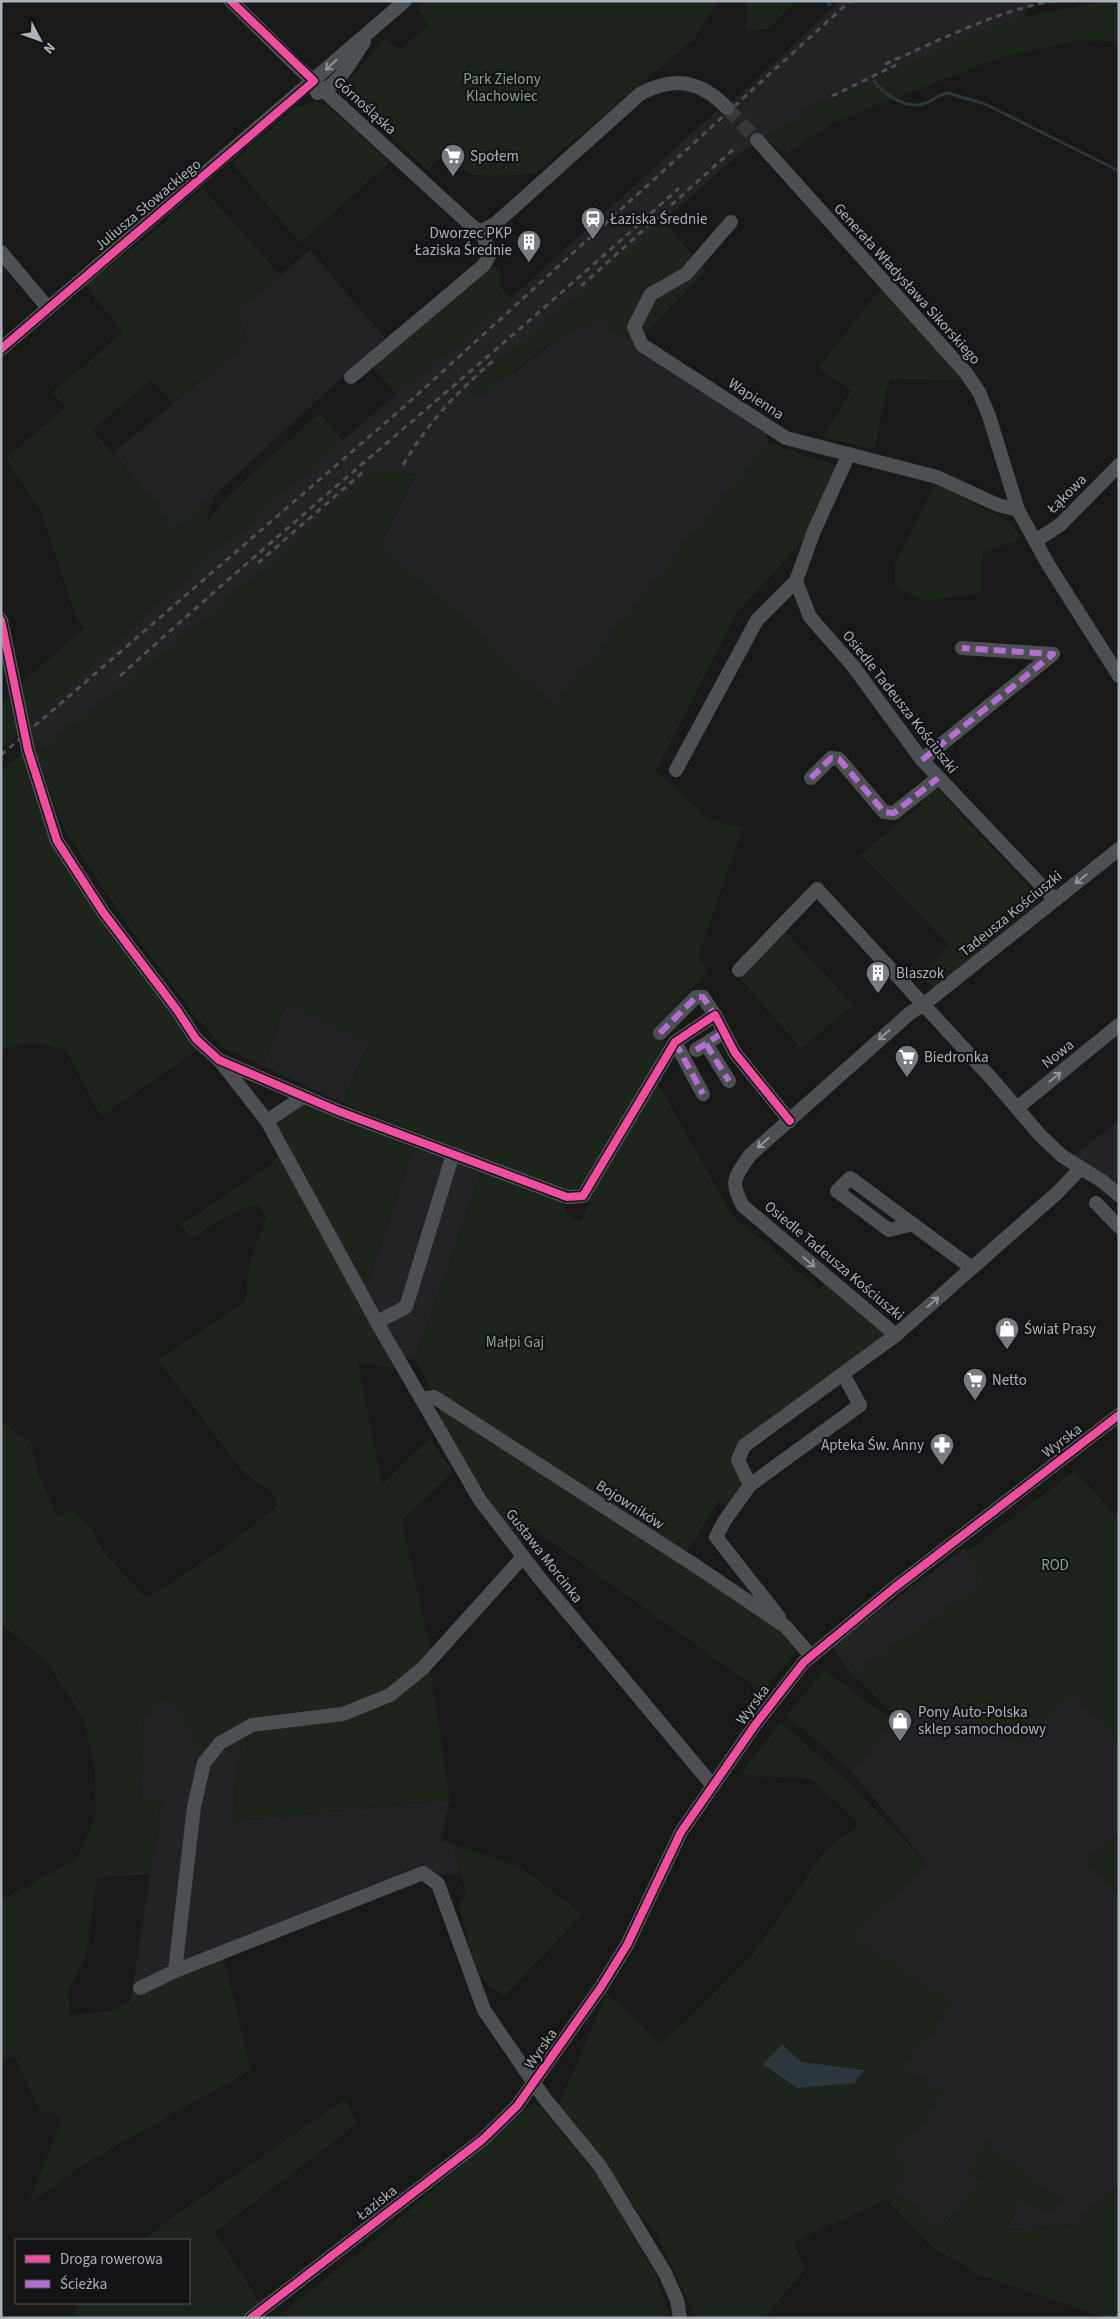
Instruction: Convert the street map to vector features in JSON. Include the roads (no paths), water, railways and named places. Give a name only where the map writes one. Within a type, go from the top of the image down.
[{"type":"street","name":"Górnośląska","points":[[231,1],[314,82],[474,228],[482,231]]},
{"type":"street","points":[[290,102],[324,91],[349,65],[376,26],[405,1]]},
{"type":"street","name":"Juliusza Słowackiego","points":[[1,349],[314,82],[376,26]]},
{"type":"street","points":[[351,377],[484,264],[490,254],[482,231],[495,224],[640,94],[653,87],[670,83],[696,86],[714,94],[727,108]]},
{"type":"street","name":"Generała Władysława Sikorskiego","points":[[757,140],[966,374],[979,392],[989,416],[1018,510],[1035,541],[1119,676]]},
{"type":"street","name":"Wapienna","points":[[731,222],[686,274],[651,294],[634,327],[642,345],[786,438],[936,477],[998,505],[1018,510]]},
{"type":"street","points":[[1,252],[48,308]]},
{"type":"street","points":[[676,770],[709,713],[757,620],[796,581],[814,532],[849,454]]},
{"type":"street","name":"Łąkowa","points":[[1035,541],[1060,525],[1119,465]]},
{"type":"street","name":"Osiedle Tadeusza Kościuszki","points":[[796,581],[810,617],[853,666],[922,760],[1055,900]]},
{"type":"street","points":[[1,620],[28,750],[58,841],[103,912],[177,1010],[196,1040],[219,1060],[304,1096],[453,1154],[567,1196],[583,1196],[675,1042],[715,1015]]},
{"type":"street","points":[[922,760],[1053,654],[962,648]]},
{"type":"street","points":[[811,778],[831,758],[839,759],[884,812],[894,814],[938,778]]},
{"type":"street","name":"Tadeusza Kościuszki","points":[[923,1005],[1119,849]]},
{"type":"street","points":[[739,970],[817,889],[1062,1156],[1102,1181],[1119,1195]]},
{"type":"street","points":[[660,1033],[696,997],[703,997],[735,1053],[790,1121]]},
{"type":"street","name":"Osiedle Tadeusza Kościuszki","points":[[923,1005],[910,1013],[750,1155],[737,1173],[734,1191],[743,1206],[896,1335],[1057,1193],[1081,1168]]},
{"type":"street","name":"Nowa","points":[[1017,1108],[1119,1025]]},
{"type":"street","points":[[724,1032],[701,1047],[729,1082]]},
{"type":"street","points":[[675,1042],[703,1094]]},
{"type":"street","name":"Gustawa Morcinka","points":[[219,1060],[267,1121],[378,1324],[480,1500],[523,1558],[713,1786]]},
{"type":"street","points":[[267,1121],[304,1096]]},
{"type":"street","points":[[378,1324],[406,1307],[453,1154]]},
{"type":"street","points":[[913,1224],[889,1230],[838,1192],[850,1178],[913,1224],[972,1268]]},
{"type":"street","points":[[1096,1203],[1119,1227]]},
{"type":"street","points":[[750,1485],[738,1460],[744,1446],[896,1335]]},
{"type":"street","points":[[786,1627],[716,1537],[725,1520],[750,1485],[860,1405],[843,1374]]},
{"type":"street","name":"Bojowników","points":[[422,1399],[434,1397],[699,1568],[786,1627],[810,1655]]},
{"type":"street","name":"Wyrska","points":[[517,2106],[616,1965],[672,1849],[713,1786],[784,1685],[810,1655],[1119,1415]]},
{"type":"street","points":[[175,1970],[194,1807],[204,1763],[220,1743],[252,1726],[343,1714],[390,1694],[423,1668],[523,1558]]},
{"type":"street","points":[[140,1988],[175,1970],[423,1873],[438,1884],[484,2010],[534,2083],[600,2166],[665,2272],[676,2300],[680,2318]]},
{"type":"street","name":"Łaziska","points":[[251,2318],[482,2140],[517,2106]]},
{"type":"waterway","points":[[827,1],[830,5]]},
{"type":"waterway","points":[[874,81],[889,95],[909,104],[923,104],[948,93],[985,104],[1119,171]]},
{"type":"tunnel","points":[[727,108],[757,140]]},
{"type":"railway","points":[[1,755],[407,404],[850,1]]},
{"type":"railway","points":[[885,64],[989,19],[1053,1]]},
{"type":"railway","points":[[832,96],[896,65]]},
{"type":"railway","points":[[581,286],[737,146]]},
{"type":"railway","points":[[120,676],[679,188]]},
{"type":"railway","points":[[403,465],[444,408],[495,359]]},
{"type":"railway","points":[[258,563],[363,472]]},
{"type":"place","name":"Społem","points":[[453,177]]},
{"type":"place","name":"Łaziska Średnie","points":[[593,240]]},
{"type":"place","name":"Dworzec PKP Łaziska Średnie","points":[[529,263]]},
{"type":"place","name":"Blaszok","points":[[878,994]]},
{"type":"place","name":"Biedronka","points":[[907,1078]]},
{"type":"place","name":"Świat Prasy","points":[[1007,1350]]},
{"type":"place","name":"Netto","points":[[975,1401]]},
{"type":"place","name":"Apteka Św. Anny","points":[[942,1466]]},
{"type":"place","name":"Pony Auto-Polska sklep samochodowy","points":[[900,1742]]},
{"type":"park label","name":"Park Zielony Klachowiec","points":[[502,88]]},
{"type":"park label","name":"Małpi Gaj","points":[[515,1342]]},
{"type":"park label","name":"ROD","points":[[1055,1565]]}]
